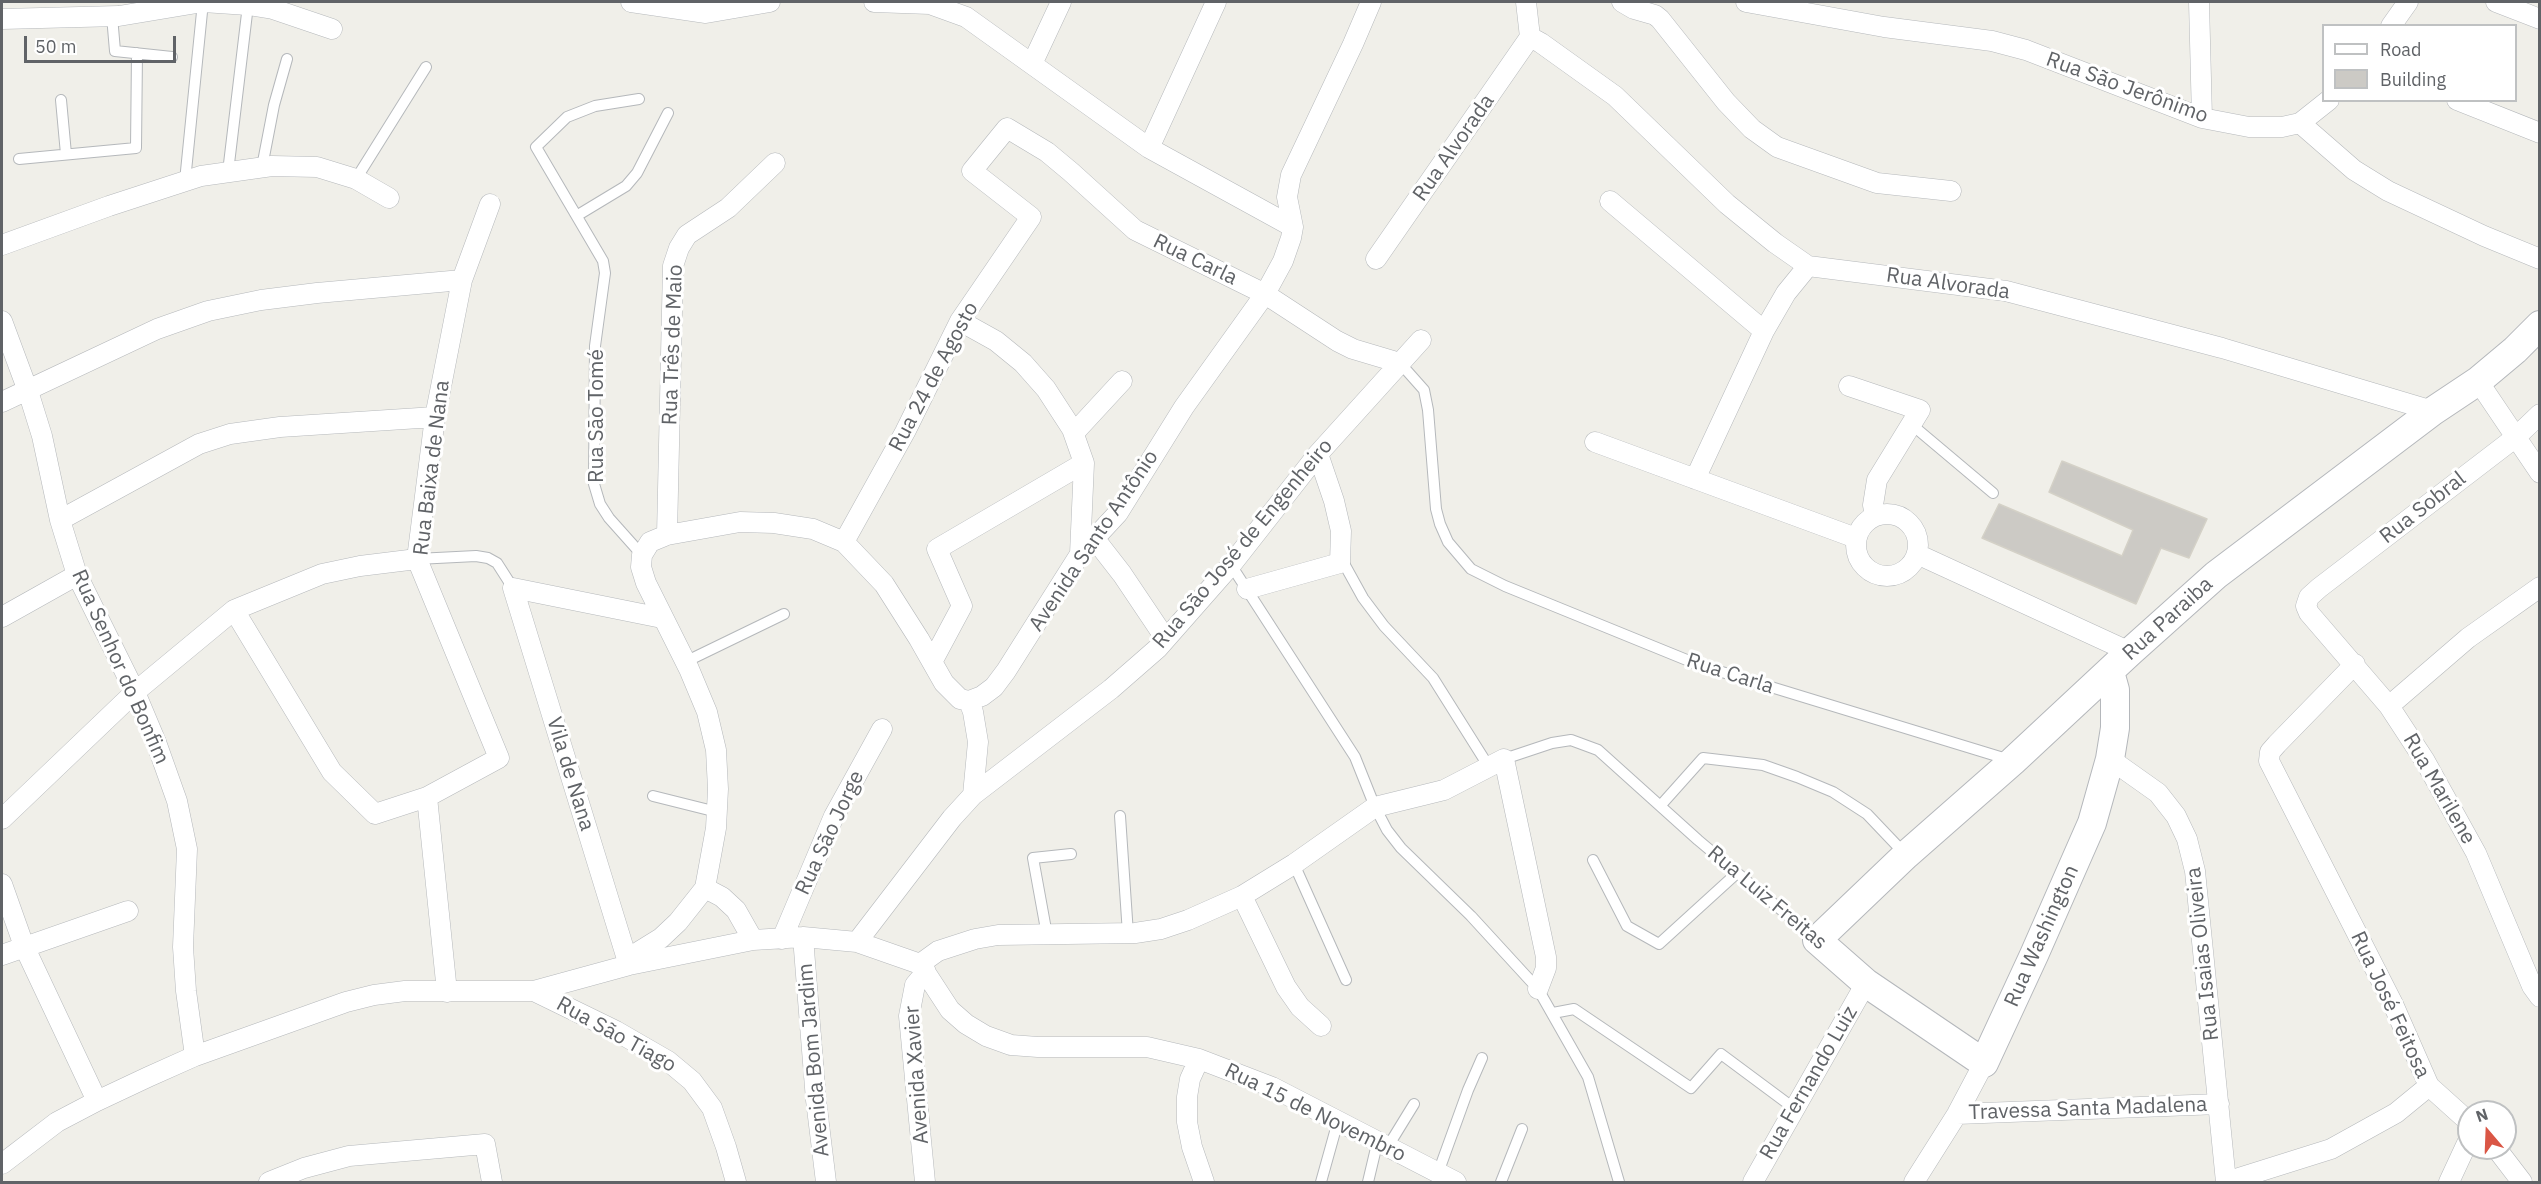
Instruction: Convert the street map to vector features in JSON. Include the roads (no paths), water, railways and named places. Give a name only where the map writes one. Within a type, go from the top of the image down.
[{"type":"street","points":[[2,19],[112,16],[203,2],[273,9],[332,29]]},
{"type":"street","points":[[631,2],[706,7],[770,2]]},
{"type":"street","points":[[874,2],[930,3],[966,17],[1149,148],[1293,227]]},
{"type":"street","points":[[1032,64],[1061,2]]},
{"type":"street","points":[[1149,148],[1216,2]]},
{"type":"street","points":[[1293,227],[1287,197],[1288,184],[1371,2]]},
{"type":"street","points":[[1526,2],[1530,37]]},
{"type":"street","points":[[1622,2],[1660,19],[1725,102],[1752,129],[1777,147],[1877,183],[1951,191]]},
{"type":"street","name":"Rua São Jerônimo","points":[[1746,2],[1884,27],[1955,34],[1992,41],[2026,50],[2202,118],[2249,127],[2282,127],[2300,123]]},
{"type":"street","points":[[2199,2],[2202,118]]},
{"type":"street","points":[[2392,24],[2408,2]]},
{"type":"street","points":[[2496,2],[2540,19]]},
{"type":"street","name":"Rua Alvorada","points":[[1376,259],[1530,37],[1541,42],[1615,96],[1727,204],[1808,266],[2006,291],[2222,348],[2433,411]]},
{"type":"street","points":[[2326,102],[2300,123],[2354,170],[2388,191],[2540,259]]},
{"type":"street","points":[[2462,102],[2540,133]]},
{"type":"street","name":"Rua 24 de Agosto","points":[[844,542],[905,432],[960,321],[1031,217],[972,171],[1007,128]]},
{"type":"street","name":"Rua Carla","points":[[1007,128],[1047,152],[1135,230],[1265,294],[1336,341],[1353,349],[1400,363]]},
{"type":"street","name":"Rua Três de Maio","points":[[667,535],[673,266],[679,248],[687,235],[728,208],[775,163]]},
{"type":"street","points":[[2,245],[108,206],[185,181],[262,167],[317,166],[356,179],[389,198]]},
{"type":"street","points":[[1610,201],[1764,331]]},
{"type":"street","name":"Rua Baixa de Nana","points":[[427,797],[499,758],[417,559],[435,417],[462,280],[490,204]]},
{"type":"street","name":"Avenida Santo Antônio","points":[[969,701],[982,696],[994,687],[1080,554],[1118,513],[1184,407],[1265,294],[1283,261],[1293,227]]},
{"type":"street","points":[[1695,479],[1764,331],[1786,293],[1808,266]]},
{"type":"street","points":[[2,402],[157,329],[208,311],[317,293],[462,280]]},
{"type":"street","name":"Rua Senhor do Bonfim","points":[[2,321],[42,436],[60,520],[77,575],[135,692],[177,801],[187,849],[183,947],[186,991],[195,1056]]},
{"type":"street","points":[[960,321],[996,341],[1023,363],[1046,389],[1074,433],[1084,463],[1080,554]]},
{"type":"street","name":"Rua Paraiba","points":[[1817,940],[1906,855],[2224,569],[2433,411],[2478,381],[2515,350],[2540,324]]},
{"type":"street","name":"Rua São José de Engenheiro","points":[[857,942],[952,818],[973,795],[1111,689],[1165,638],[1231,565],[1318,454],[1421,340]]},
{"type":"street","points":[[1074,433],[1122,381]]},
{"type":"street","points":[[2478,381],[2540,473]]},
{"type":"street","points":[[1849,386],[1916,417],[1877,480],[1874,499],[1875,516]]},
{"type":"street","name":"Rua Sobral","points":[[2307,602],[2319,588],[2516,437],[2540,414]]},
{"type":"street","points":[[60,520],[199,444],[230,434],[280,427],[435,417]]},
{"type":"street","points":[[1595,442],[1856,538]]},
{"type":"street","points":[[1247,589],[1334,566],[1342,560],[1341,531],[1334,501],[1318,454]]},
{"type":"street","points":[[932,662],[962,606],[937,549],[1084,463]]},
{"type":"street","points":[[1895,514],[1912,525],[1919,544],[1917,554],[1914,562],[1901,574],[1883,576],[1867,570],[1861,563],[1855,547],[1856,538],[1860,529],[1875,516],[1895,514]]},
{"type":"street","points":[[628,962],[678,922],[705,888],[717,812],[716,750],[707,712],[686,662],[646,584],[641,567],[642,555],[650,542],[667,535],[740,522],[774,523],[813,529],[844,542],[884,584],[951,692],[960,699],[969,701],[978,742],[973,795]]},
{"type":"street","points":[[1094,538],[1122,574],[1165,638]]},
{"type":"street","points":[[1917,554],[2130,652]]},
{"type":"street","points":[[2,819],[135,692],[234,610],[322,574],[360,566],[417,559]]},
{"type":"street","points":[[2,616],[77,575]]},
{"type":"street","points":[[2390,706],[2468,638],[2540,587]]},
{"type":"street","points":[[513,588],[662,618]]},
{"type":"street","name":"Vila de Nana","points":[[513,588],[628,962]]},
{"type":"street","name":"Rua Marilene","points":[[2307,602],[2309,613],[2390,706],[2425,761],[2476,853],[2532,986],[2540,997]]},
{"type":"street","points":[[234,610],[332,772],[375,814],[427,797],[447,992]]},
{"type":"street","name":"Rua José Feitosa","points":[[2226,1182],[2297,1162],[2331,1149],[2396,1113],[2429,1086],[2393,1004],[2272,771],[2269,761],[2270,752],[2355,664]]},
{"type":"street","name":"Rua Washington","points":[[1914,1182],[1957,1114],[1984,1064],[2092,823],[2110,759],[2116,708],[2115,690],[2110,672]]},
{"type":"street","name":"Rua São Jorge","points":[[782,939],[834,816],[882,729]]},
{"type":"street","name":"Rua Isaias Oliveira","points":[[2110,759],[2158,793],[2176,816],[2187,839],[2195,871],[2226,1182]]},
{"type":"street","points":[[2,1164],[57,1122],[195,1056],[346,1002],[374,995],[405,991],[534,991],[628,962],[753,940],[803,937],[857,942],[923,968],[938,951],[975,939],[998,935],[1128,934],[1161,929],[1214,910],[1242,896],[1294,864],[1375,807],[1443,790],[1497,763],[1546,957],[1546,968],[1538,989]]},
{"type":"street","points":[[2,884],[24,946],[97,1101]]},
{"type":"street","points":[[705,888],[722,897],[736,910],[753,940]]},
{"type":"street","points":[[1242,896],[1286,987],[1300,1007],[1321,1026]]},
{"type":"street","points":[[2,955],[128,911]]},
{"type":"street","name":"Avenida Bom Jardim","points":[[803,937],[816,1100],[826,1182]]},
{"type":"street","name":"Rua Luiz Freitas","points":[[1817,940],[1866,983],[1984,1064]]},
{"type":"street","name":"Rua 15 de Novembro","points":[[923,968],[950,1010],[966,1024],[986,1036],[1011,1045],[1147,1047],[1199,1059],[1272,1087],[1382,1146],[1456,1182]]},
{"type":"street","name":"Avenida Xavier","points":[[923,968],[910,999],[909,1016],[925,1182]]},
{"type":"street","name":"Rua Fernando Luiz","points":[[1753,1182],[1866,983]]},
{"type":"street","name":"Rua São Tiago","points":[[534,991],[616,1031],[660,1056],[692,1081],[712,1108],[736,1182]]},
{"type":"street","points":[[1199,1059],[1190,1078],[1187,1122],[1192,1147],[1204,1182]]},
{"type":"street","points":[[2429,1086],[2457,1111]]},
{"type":"street","name":"Travessa Santa Madalena","points":[[1957,1114],[2219,1104]]},
{"type":"street","points":[[269,1182],[304,1168],[349,1156],[485,1144],[492,1182]]},
{"type":"street","points":[[2449,1182],[2459,1160]]},
{"type":"street","points":[[2505,1160],[2522,1182]]},
{"type":"lane","points":[[185,181],[203,2]]},
{"type":"lane","points":[[228,172],[248,5]]},
{"type":"lane","points":[[112,16],[115,51],[172,57]]},
{"type":"lane","points":[[19,159],[135,148],[137,53]]},
{"type":"lane","points":[[262,167],[274,105],[287,59]]},
{"type":"lane","points":[[356,179],[426,67]]},
{"type":"lane","name":"Rua São Tomé","points":[[639,99],[595,106],[567,117],[536,147],[596,246],[606,273],[596,346],[594,484],[600,504],[609,518],[642,555]]},
{"type":"lane","points":[[61,100],[66,154]]},
{"type":"lane","points":[[578,215],[626,186],[637,173],[668,112]]},
{"type":"lane","name":"Rua Carla","points":[[1400,363],[1424,390],[1428,410],[1436,509],[1448,543],[1471,569],[1505,586],[1699,665],[2013,761]]},
{"type":"lane","points":[[1916,417],[1993,493]]},
{"type":"lane","points":[[417,559],[476,556],[488,558],[497,563],[513,588]]},
{"type":"lane","points":[[1342,560],[1363,598],[1384,626],[1433,678],[1497,763]]},
{"type":"lane","points":[[1231,565],[1355,758],[1387,830],[1401,848],[1471,916],[1538,989],[1588,1077],[1619,1182]]},
{"type":"lane","points":[[686,662],[784,614]]},
{"type":"lane","name":"Rua Luiz Freitas","points":[[1497,763],[1552,743],[1571,740],[1598,750],[1737,873],[1817,940]]},
{"type":"lane","points":[[1661,805],[1703,758],[1763,765],[1797,777],[1841,798],[1867,814],[1906,855]]},
{"type":"lane","points":[[653,795],[717,812]]},
{"type":"lane","points":[[1120,816],[1128,934]]},
{"type":"lane","points":[[1047,936],[1033,858],[1071,854]]},
{"type":"lane","points":[[1593,860],[1627,926],[1659,944],[1737,873]]},
{"type":"lane","points":[[1294,864],[1346,980]]},
{"type":"lane","points":[[1553,1013],[1574,1009],[1691,1088],[1721,1054],[1795,1109]]},
{"type":"lane","points":[[1438,1173],[1482,1058]]},
{"type":"lane","points":[[1368,1182],[1382,1146],[1414,1104]]},
{"type":"lane","points":[[1321,1182],[1338,1121]]},
{"type":"lane","points":[[1501,1182],[1522,1130]]}]
